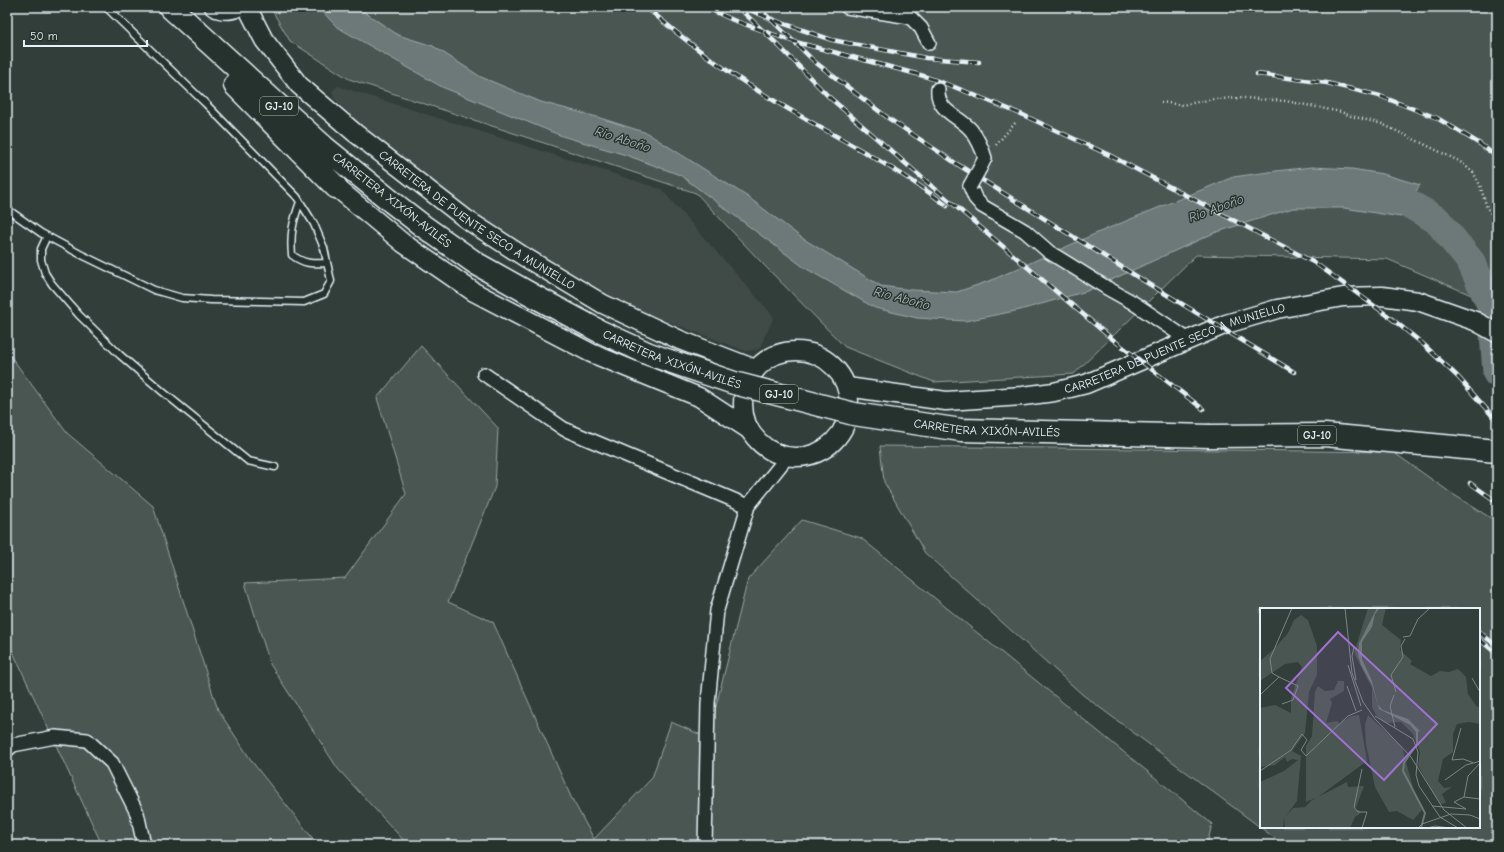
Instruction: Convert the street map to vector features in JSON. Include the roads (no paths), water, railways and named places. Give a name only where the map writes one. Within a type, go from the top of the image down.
[{"type":"highway","points":[[161,7],[177,27],[336,187]]},
{"type":"highway","name":"CARRETERA XIXÓN-AVILÉS","points":[[170,7],[324,147],[423,226],[477,264],[534,296],[649,354],[734,383],[854,414],[961,430],[1210,436],[1324,435],[1497,451]]},
{"type":"street","points":[[214,7],[223,10],[231,10],[238,7]]},
{"type":"street","name":"CARRETERA DE PUENTE SECO A MUNIELLO","points":[[247,7],[264,40],[299,85],[356,133],[466,219],[523,256],[603,304],[680,340],[755,369]]},
{"type":"street","points":[[847,7],[910,17],[921,28],[929,43]]},
{"type":"street","points":[[938,89],[937,97],[941,104],[949,113],[970,129],[980,142],[983,163],[970,186],[975,198],[982,206],[1025,231],[1049,252],[1132,302],[1187,339]]},
{"type":"street","points":[[336,187],[403,243],[474,292],[591,354],[699,397],[748,429]]},
{"type":"street","name":"CARRETERA DE PUENTE SECO A MUNIELLO","points":[[847,387],[946,401],[1023,396],[1054,392],[1086,384],[1187,339],[1226,324],[1277,309],[1343,297],[1382,296],[1418,300],[1475,321],[1497,332]]},
{"type":"street","points":[[795,350],[817,354],[836,368],[847,387],[850,405],[846,423],[837,439],[823,450],[806,456],[787,457],[772,452],[758,442],[748,429],[743,414],[743,398],[747,382],[755,369],[773,355],[795,350]]},
{"type":"street","points":[[484,374],[564,429],[670,475],[748,506]]},
{"type":"street","points":[[705,845],[708,703],[717,610],[748,506],[787,457]]},
{"type":"street","points":[[7,750],[13,745],[55,737],[87,740],[112,763],[137,813],[144,845]]},
{"type":"lane","points":[[7,209],[47,236],[127,278],[154,290],[182,298],[304,302],[324,294],[331,281],[324,248],[314,224],[297,197],[205,103],[106,7]]},
{"type":"lane","points":[[300,202],[294,218],[290,239],[292,255],[301,261],[314,264],[327,263]]},
{"type":"lane","points":[[47,236],[41,249],[41,260],[45,273],[52,284],[79,315],[120,355],[162,392],[248,461],[275,467]]},
{"type":"water","points":[[318,7],[357,7],[398,35],[433,46],[481,77],[541,102],[597,117],[647,133],[748,197],[802,238],[881,286],[912,290],[957,292],[992,280],[1097,233],[1233,177],[1312,167],[1352,169],[1383,174],[1420,185],[1401,217],[1344,208],[1293,208],[1214,233],[1087,291],[1020,310],[965,321],[917,318],[875,308],[805,268],[680,175],[626,155],[562,136],[442,87],[337,27]]},
{"type":"waterway","name":"Rio Aboño","points":[[1371,191],[1397,197],[1437,220],[1471,262],[1492,307],[1497,373]]},
{"type":"tunnel","points":[[929,43],[938,89]]},
{"type":"railway","points":[[646,7],[673,30],[730,73],[779,104],[896,171],[923,188],[947,206]]},
{"type":"railway","points":[[705,7],[733,20],[792,41],[924,76],[952,86],[1023,115],[1109,155],[1315,263],[1387,315],[1423,344],[1458,377],[1497,421]]},
{"type":"railway","points":[[738,7],[828,96],[920,176],[1111,338],[1203,409]]},
{"type":"railway","points":[[742,7],[782,23],[832,40],[926,58],[979,62]]},
{"type":"railway","points":[[758,7],[815,62],[888,118],[957,164],[1136,276],[1294,372]]},
{"type":"railway","points":[[1257,74],[1327,83],[1380,96],[1437,118],[1480,144],[1497,157]]},
{"type":"railway","points":[[1470,483],[1497,502]]},
{"type":"railway","points":[[1480,633],[1497,646]]},
{"type":"railway","points":[[1480,640],[1497,654]]}]
